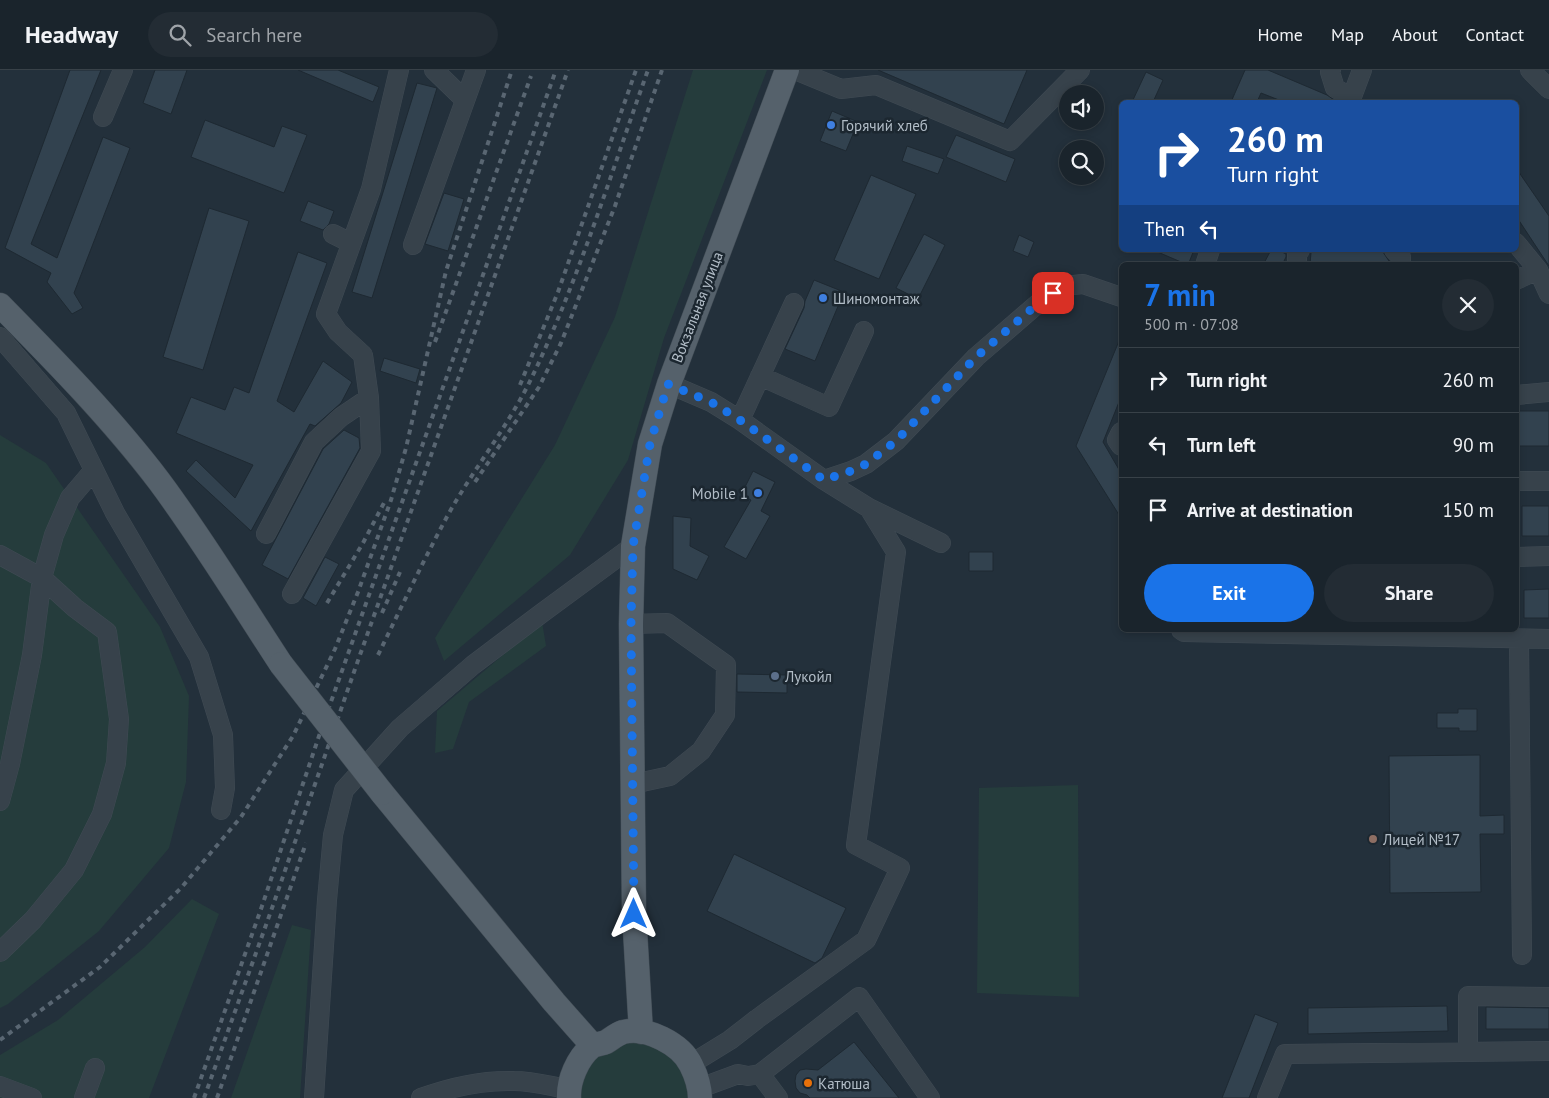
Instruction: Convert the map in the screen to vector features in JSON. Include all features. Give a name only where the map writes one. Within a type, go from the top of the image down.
[{"type":"main road","name":"Вокзальная улица","points":[[641,1032],[634,914],[631,624],[633,546],[650,444],[668,384],[787,70]]},
{"type":"main road","points":[[0,304],[111,423],[159,482],[202,543],[281,664],[382,794],[554,1002],[593,1046]]},
{"type":"main road","points":[[569,1093],[579,1060],[593,1046],[606,1042],[623,1032],[641,1032],[657,1035],[676,1047],[691,1064],[700,1093]]},
{"type":"street","points":[[104,117],[123,70]]},
{"type":"street","points":[[434,70],[465,100]]},
{"type":"street","points":[[413,244],[476,70]]},
{"type":"street","points":[[795,70],[841,90],[879,78],[1010,141],[1080,70]]},
{"type":"street","points":[[1331,70],[1336,88],[1351,100],[1362,70]]},
{"type":"street","points":[[1530,70],[1549,89]]},
{"type":"street","points":[[292,594],[371,452],[369,398],[363,355],[338,332],[326,314],[371,189],[393,72]]},
{"type":"street","points":[[333,234],[351,242]]},
{"type":"street","points":[[1519,247],[1538,270],[1549,294]]},
{"type":"street","points":[[1519,279],[1538,270]]},
{"type":"street","points":[[824,480],[866,464],[896,441],[976,357],[1042,300],[1064,286],[1083,284],[1119,296]]},
{"type":"street","points":[[740,420],[794,303]]},
{"type":"street","points":[[760,376],[829,407],[864,331]]},
{"type":"street","points":[[0,337],[66,413],[115,513],[199,657],[223,735],[225,788],[221,810]]},
{"type":"street","points":[[668,384],[711,402],[740,420],[824,480],[870,508],[941,543]]},
{"type":"street","points":[[1519,395],[1549,392]]},
{"type":"street","points":[[266,534],[314,442],[341,418],[369,398]]},
{"type":"street","points":[[0,801],[10,764],[32,654],[42,578],[54,535],[70,498],[93,471]]},
{"type":"street","points":[[1519,481],[1549,481]]},
{"type":"street","points":[[691,1064],[730,1040],[757,1018],[866,940],[900,868],[856,845],[896,552],[870,508]]},
{"type":"street","points":[[314,1098],[333,834],[344,790],[400,728],[473,665],[633,546]]},
{"type":"street","points":[[0,555],[42,578],[107,632],[119,719],[116,763],[102,814],[74,870],[33,920],[0,952]]},
{"type":"street","points":[[1519,557],[1549,556]]},
{"type":"street","points":[[631,624],[667,623],[726,665],[725,715],[701,751],[670,776],[633,784]]},
{"type":"street","points":[[1380,632],[1476,634],[1518,639],[1549,639]]},
{"type":"street","points":[[1518,639],[1522,955]]},
{"type":"street","points":[[1468,1052],[1468,996],[1549,997]]},
{"type":"street","points":[[700,1093],[738,1074],[748,1076],[760,1074],[859,997],[930,1098]]},
{"type":"street","points":[[1267,1098],[1285,1054],[1549,1051]]},
{"type":"street","points":[[84,1098],[95,1068]]},
{"type":"street","points":[[760,1074],[778,1098]]},
{"type":"street","points":[[421,1098],[444,1090],[480,1082],[515,1081],[569,1093]]},
{"type":"street","points":[[0,1086],[32,1098]]},
{"type":"green space","points":[[693,70],[767,70],[664,338],[628,460],[570,555],[444,661],[435,638],[555,445],[615,317]]},
{"type":"green space","points":[[0,435],[46,463],[160,627],[189,696],[186,782],[169,848],[99,931],[8,1004],[0,1008]]},
{"type":"green space","points":[[542,622],[546,646],[469,702],[453,749],[435,753],[437,711]]},
{"type":"green space","points":[[1078,785],[1079,997],[977,993],[979,788]]},
{"type":"green space","points":[[192,899],[219,914],[149,1098],[0,1098],[0,1055],[58,1020],[145,947]]},
{"type":"green space","points":[[292,925],[311,930],[300,1098],[231,1098]]},
{"type":"green space","points":[[641,1042],[668,1053],[683,1071],[688,1084],[689,1098],[580,1098],[582,1080],[597,1057],[613,1046],[622,1043]]},
{"type":"building","points":[[70,70],[101,70],[31,244],[57,258],[103,137],[130,148],[74,293],[83,308],[72,314],[47,282],[51,273],[5,248]]},
{"type":"building","points":[[155,70],[187,70],[171,114],[143,103]]},
{"type":"building","points":[[298,70],[338,70],[379,87],[373,102]]},
{"type":"building","points":[[878,70],[1027,70],[1004,124]]},
{"type":"building","points":[[1245,70],[1268,70],[1327,95],[1334,100],[1279,100],[1261,93],[1258,100],[1232,100]]},
{"type":"building","points":[[1146,72],[1163,80],[1154,100],[1133,100]]},
{"type":"building","points":[[417,83],[437,88],[372,298],[352,292]]},
{"type":"building","points":[[832,111],[858,122],[846,151],[820,141]]},
{"type":"building","points":[[205,120],[274,147],[282,126],[307,135],[284,193],[191,157]]},
{"type":"building","points":[[956,135],[1015,159],[1006,182],[946,157]]},
{"type":"building","points":[[907,146],[944,159],[938,174],[902,161]]},
{"type":"building","points":[[1519,172],[1549,216],[1549,266],[1519,221]]},
{"type":"building","points":[[871,175],[916,194],[879,279],[834,260]]},
{"type":"building","points":[[444,193],[464,199],[448,251],[425,244]]},
{"type":"building","points":[[308,201],[334,211],[329,224],[323,230],[300,221]]},
{"type":"building","points":[[209,208],[249,221],[203,370],[163,357]]},
{"type":"building","points":[[924,234],[945,245],[918,299],[896,288]]},
{"type":"building","points":[[1019,235],[1034,242],[1028,257],[1013,251]]},
{"type":"building","points":[[298,252],[327,263],[277,401],[294,412],[323,361],[352,382],[341,403],[315,426],[310,424],[251,531],[186,471],[196,460],[235,498],[253,465],[176,433],[191,397],[225,410],[234,387],[249,393]]},
{"type":"building","points":[[1158,252],[1193,252],[1189,262],[1181,262]]},
{"type":"building","points":[[1270,252],[1286,254],[1284,262],[1265,262]]},
{"type":"building","points":[[1311,252],[1383,252],[1389,262],[1310,262]]},
{"type":"building","points":[[814,280],[844,292],[815,361],[785,349],[804,308]]},
{"type":"building","points":[[1119,341],[1119,402],[1103,442],[1119,470],[1119,515],[1076,446]]},
{"type":"building","points":[[384,358],[420,369],[416,383],[380,371]]},
{"type":"building","points":[[1519,411],[1549,411],[1549,446],[1519,446]]},
{"type":"building","points":[[344,430],[359,438],[360,448],[288,579],[262,565],[323,449]]},
{"type":"building","points":[[753,471],[775,482],[761,511],[770,516],[746,559],[724,547],[751,500],[741,495]]},
{"type":"building","points":[[1522,506],[1549,506],[1549,536],[1522,536]]},
{"type":"building","points":[[673,516],[691,518],[690,546],[709,556],[697,580],[673,569]]},
{"type":"building","points":[[969,552],[993,552],[993,571],[969,571]]},
{"type":"building","points":[[325,557],[339,564],[316,606],[303,598]]},
{"type":"building","points":[[1549,589],[1549,618],[1524,618],[1524,590]]},
{"type":"building","points":[[737,674],[787,675],[787,693],[737,692]]},
{"type":"building","points":[[1458,709],[1477,709],[1477,731],[1459,731],[1459,728],[1437,728],[1437,713],[1458,713]]},
{"type":"building","points":[[1480,755],[1480,816],[1504,815],[1504,834],[1480,834],[1481,892],[1390,893],[1389,756]]},
{"type":"building","points":[[734,854],[846,908],[822,958],[815,963],[707,911]]},
{"type":"building","points":[[1447,1006],[1448,1031],[1308,1034],[1308,1008]]},
{"type":"building","points":[[1486,1007],[1549,1008],[1549,1029],[1486,1029]]},
{"type":"building","points":[[1255,1014],[1278,1023],[1249,1098],[1222,1098]]},
{"type":"building","points":[[854,1042],[899,1098],[810,1098],[800,1093],[796,1088],[795,1081],[796,1075],[800,1070],[818,1070]]},
{"type":"railway","points":[[0,1040],[100,967],[181,888],[241,817],[293,736],[335,649],[391,500],[406,448],[446,271],[512,70]]},
{"type":"railway","points":[[194,1098],[261,909],[322,727],[556,70]]},
{"type":"railway","points":[[204,1098],[568,70]]},
{"type":"railway","points":[[520,385],[558,292],[636,70]]},
{"type":"railway","points":[[378,655],[449,513],[513,412],[532,377],[580,264],[648,70]]},
{"type":"railway","points":[[475,482],[539,387],[561,343],[615,206],[662,70]]},
{"type":"railway","points":[[435,342],[531,76]]},
{"type":"railway","points":[[327,603],[363,543],[386,499]]},
{"type":"railway","points":[[382,613],[400,572]]},
{"type":"railway","points":[[217,1098],[306,843]]},
{"type":"place","name":"Горячий хлеб","points":[[831,125]]},
{"type":"place","name":"Шиномонтаж","points":[[823,298]]},
{"type":"place","name":"Mobile 1","points":[[758,493]]},
{"type":"place","name":"Лукойл","points":[[775,676]]},
{"type":"place","name":"Лицей №17","points":[[1373,839]]},
{"type":"place","name":"Катюша","points":[[808,1083]]},
{"type":"route","points":[[634,914],[631,624],[633,546],[650,444],[668,384],[711,402],[740,420],[824,480],[866,464],[896,441],[976,357],[1042,300],[1053,293]]}]
